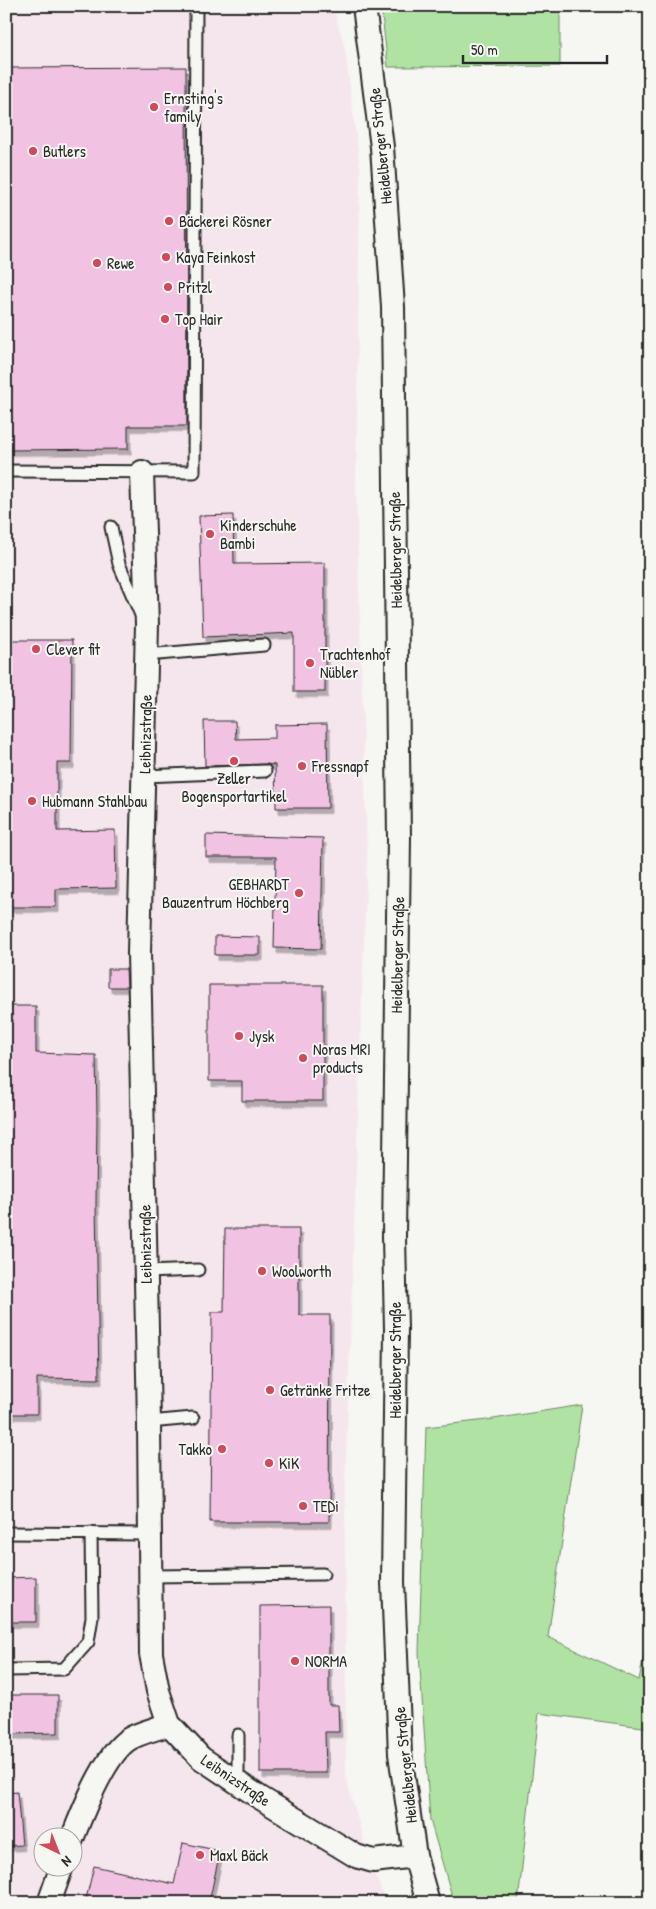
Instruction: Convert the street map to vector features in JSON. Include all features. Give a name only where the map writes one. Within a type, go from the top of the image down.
[{"type":"street","name":"Heidelberger Straße","points":[[364,6],[382,147],[393,307],[399,838],[394,1237],[396,1329],[393,1582],[400,1754],[415,1856],[428,1903]]},
{"type":"street","name":"Leibnizstraße","points":[[142,472],[147,624],[139,953],[150,1422],[151,1654],[158,1692],[169,1724],[201,1758],[238,1784],[356,1856],[373,1861],[415,1856]]},
{"type":"street","points":[[77,1826],[86,1802],[114,1755],[129,1739],[169,1724]]},
{"type":"street","points":[[49,1903],[58,1876]]},
{"type":"lane","points":[[6,471],[194,472],[196,6]]},
{"type":"lane","points":[[111,527],[119,564],[147,624]]},
{"type":"lane","points":[[146,655],[264,645]]},
{"type":"lane","points":[[144,776],[264,771]]},
{"type":"lane","points":[[146,1272],[198,1270]]},
{"type":"lane","points":[[150,1422],[193,1418]]},
{"type":"lane","points":[[6,1533],[150,1534]]},
{"type":"lane","points":[[6,1670],[64,1669],[88,1642],[92,1617],[91,1533]]},
{"type":"lane","points":[[150,1576],[323,1574]]},
{"type":"lane","points":[[238,1735],[238,1784]]},
{"type":"shaded area","points":[[6,6],[333,6],[345,49],[360,168],[356,492],[367,854],[345,1484],[346,1778],[371,1866],[387,1903],[6,1903]]},
{"type":"green space","points":[[381,6],[560,6],[560,66],[388,67]]},
{"type":"green space","points":[[582,1405],[548,1637],[639,1680],[650,1626],[650,1728],[539,1713],[518,1903],[454,1903],[430,1820],[419,1652],[426,1427],[487,1420]]},
{"type":"building","name":"Rewe","points":[[186,67],[187,426],[128,426],[128,449],[8,450],[8,428],[6,428],[6,68]]},
{"type":"building","points":[[233,515],[234,564],[325,563],[325,692],[294,692],[294,633],[203,637],[199,516]]},
{"type":"building","name":"Hubmann Stahlbau","points":[[6,640],[72,640],[71,763],[57,763],[57,831],[115,830],[116,888],[56,889],[56,907],[6,907]]},
{"type":"building","name":"Fressnapf","points":[[204,721],[235,721],[236,739],[275,738],[275,725],[327,724],[328,808],[276,808],[275,765],[205,766]]},
{"type":"building","name":"GEBHARDT Bauzentrum Höchberg","points":[[206,835],[323,838],[321,949],[274,948],[276,857],[206,857]]},
{"type":"building","points":[[215,936],[260,937],[260,955],[215,955]]},
{"type":"building","points":[[108,969],[126,969],[127,987],[108,987]]},
{"type":"building","points":[[209,985],[323,985],[323,1101],[242,1101],[242,1081],[209,1081]]},
{"type":"building","points":[[6,1006],[36,1006],[36,1053],[96,1055],[99,1379],[37,1378],[37,1414],[6,1414]]},
{"type":"building","points":[[225,1229],[299,1229],[299,1315],[330,1315],[329,1522],[210,1522],[212,1312],[224,1312]]},
{"type":"building","points":[[36,1577],[36,1622],[6,1622],[6,1578]]},
{"type":"building","name":"NORMA","points":[[329,1605],[329,1705],[338,1705],[339,1732],[325,1732],[326,1773],[260,1773],[260,1606]]},
{"type":"building","points":[[6,1695],[58,1695],[58,1733],[6,1734]]},
{"type":"building","points":[[17,1792],[22,1845],[6,1846],[6,1793]]},
{"type":"building","points":[[183,1843],[220,1851],[209,1903],[85,1903],[94,1866],[174,1884]]},
{"type":"place","name":"Ernsting's family","points":[[154,107]]},
{"type":"place","name":"Butlers","points":[[33,151]]},
{"type":"place","name":"Bäckerei Rösner","points":[[169,221]]},
{"type":"place","name":"Kaya Feinkost","points":[[166,257]]},
{"type":"place","name":"Rewe","points":[[97,263]]},
{"type":"place","name":"Pritzl","points":[[168,287]]},
{"type":"place","name":"Top Hair","points":[[165,319]]},
{"type":"place","name":"Kinderschuhe Bambi","points":[[210,534]]},
{"type":"place","name":"Clever fit","points":[[36,649]]},
{"type":"place","name":"Trachtenhof Nübler","points":[[310,663]]},
{"type":"place","name":"Zeller Bogensportartikel","points":[[234,761]]},
{"type":"place","name":"Fressnapf","points":[[302,766]]},
{"type":"place","name":"Hubmann Stahlbau","points":[[32,801]]},
{"type":"place","name":"GEBHARDT Bauzentrum Höchberg","points":[[299,893]]},
{"type":"place","name":"Jysk","points":[[239,1036]]},
{"type":"place","name":"Noras MRI products","points":[[303,1058]]},
{"type":"place","name":"Woolworth","points":[[262,1271]]},
{"type":"place","name":"Getränke Fritze","points":[[270,1390]]},
{"type":"place","name":"Takko","points":[[222,1449]]},
{"type":"place","name":"KiK","points":[[269,1463]]},
{"type":"place","name":"TEDi","points":[[303,1506]]},
{"type":"place","name":"NORMA","points":[[295,1661]]},
{"type":"place","name":"Maxl Bäck","points":[[200,1855]]}]
